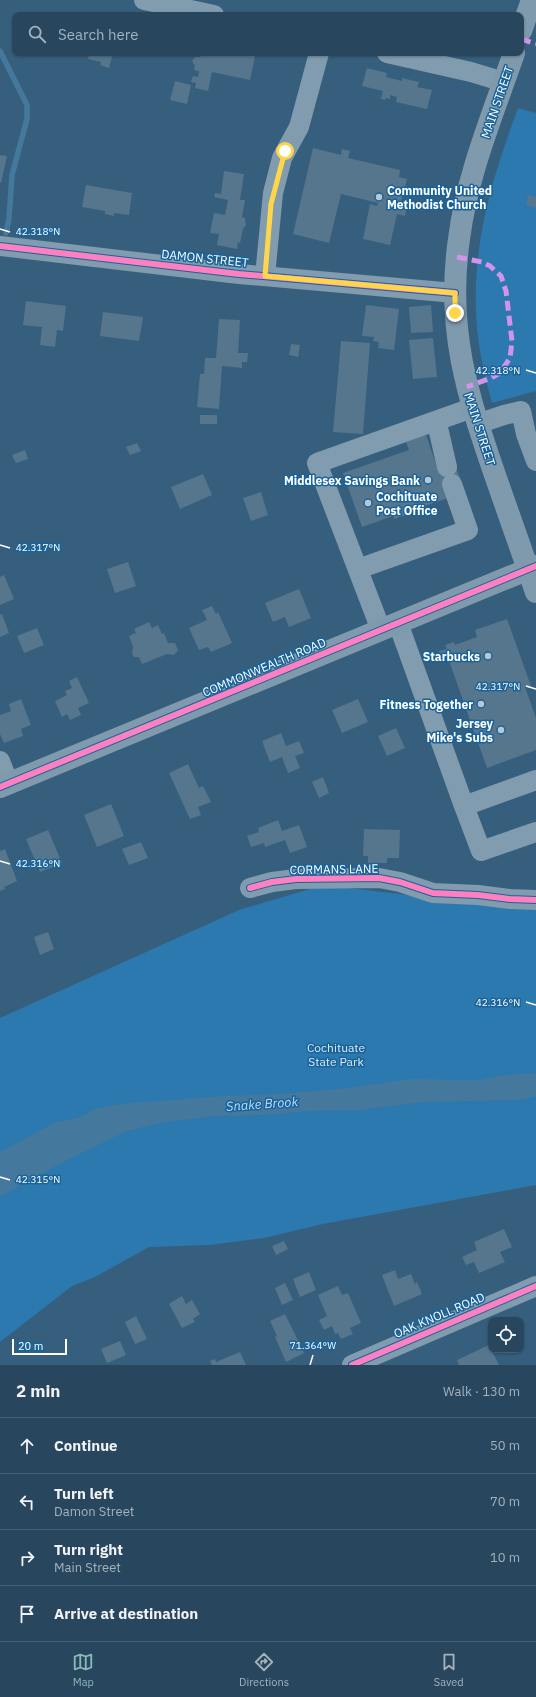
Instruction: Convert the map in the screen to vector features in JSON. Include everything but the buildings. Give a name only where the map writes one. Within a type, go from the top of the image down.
[{"type":"main road","points":[[524,23],[532,0]]},
{"type":"main road","name":"MAIN STREET","points":[[513,56],[480,152],[465,204],[459,238],[455,313],[458,347],[475,416],[532,568],[536,592]]},
{"type":"main road","name":"COMMONWEALTH ROAD","points":[[4,786],[532,568]]},
{"type":"street","points":[[144,0],[200,12]]},
{"type":"street","points":[[265,276],[273,193],[282,158],[299,127],[319,56]]},
{"type":"street","points":[[400,56],[471,72],[504,82]]},
{"type":"street","name":"DAMON STREET","points":[[0,246],[265,276],[455,293]]},
{"type":"street","points":[[536,461],[526,434],[528,411],[504,415],[475,416],[435,421],[317,464],[358,569],[390,626],[481,851],[536,832]]},
{"type":"street","points":[[358,569],[468,530],[449,476],[435,421]]},
{"type":"street","points":[[0,761],[4,786]]},
{"type":"street","points":[[464,806],[536,780]]},
{"type":"street","name":"CORMANS LANE","points":[[250,888],[272,882],[296,879],[379,878],[400,882],[433,893],[536,900]]},
{"type":"street","name":"OAK KNOLL ROAD","points":[[352,1365],[536,1286]]},
{"type":"green space","points":[[518,108],[536,113],[536,391],[492,403],[481,358],[478,336],[476,286],[478,259],[486,208],[500,158]]},
{"type":"green space","name":"Cochituate State Park","points":[[323,885],[536,910],[536,1185],[323,1224],[264,1238],[209,1245],[149,1247],[95,1277],[72,1286],[0,1342],[0,1018],[239,910]]},
{"type":"water","name":"Snake Brook","points":[[536,1073],[536,1096],[520,1100],[422,1102],[361,1110],[215,1116],[164,1122],[127,1131],[73,1157],[0,1196],[0,1152],[56,1122],[78,1118],[97,1108],[129,1103],[226,1096],[281,1094],[348,1088],[409,1079],[480,1080],[505,1075]]},
{"type":"waterway","points":[[0,51],[27,105],[27,119],[12,175],[9,219],[6,233]]},
{"type":"marked path","points":[[524,40],[536,44]]},
{"type":"marked path","points":[[457,257],[482,262],[490,266],[501,276],[506,291],[512,341],[510,358],[500,373],[467,387]]},
{"type":"cycle path","points":[[0,246],[239,274],[455,293]]},
{"type":"cycle path","points":[[0,787],[536,566]]},
{"type":"cycle path","points":[[250,888],[272,882],[296,879],[379,878],[400,882],[433,893],[536,900]]},
{"type":"cycle path","points":[[352,1365],[536,1286]]},
{"type":"place","name":"Community United Methodist Church","points":[[379,197]]},
{"type":"place","name":"Middlesex Savings Bank","points":[[428,480]]},
{"type":"place","name":"Cochituate Post Office","points":[[368,503]]},
{"type":"place","name":"Starbucks","points":[[488,656]]},
{"type":"place","name":"Fitness Together","points":[[481,704]]},
{"type":"place","name":"Jersey Mike's Subs","points":[[501,730]]},
{"type":"route","points":[[285,151],[271,204],[265,276],[455,293],[455,313]]}]
